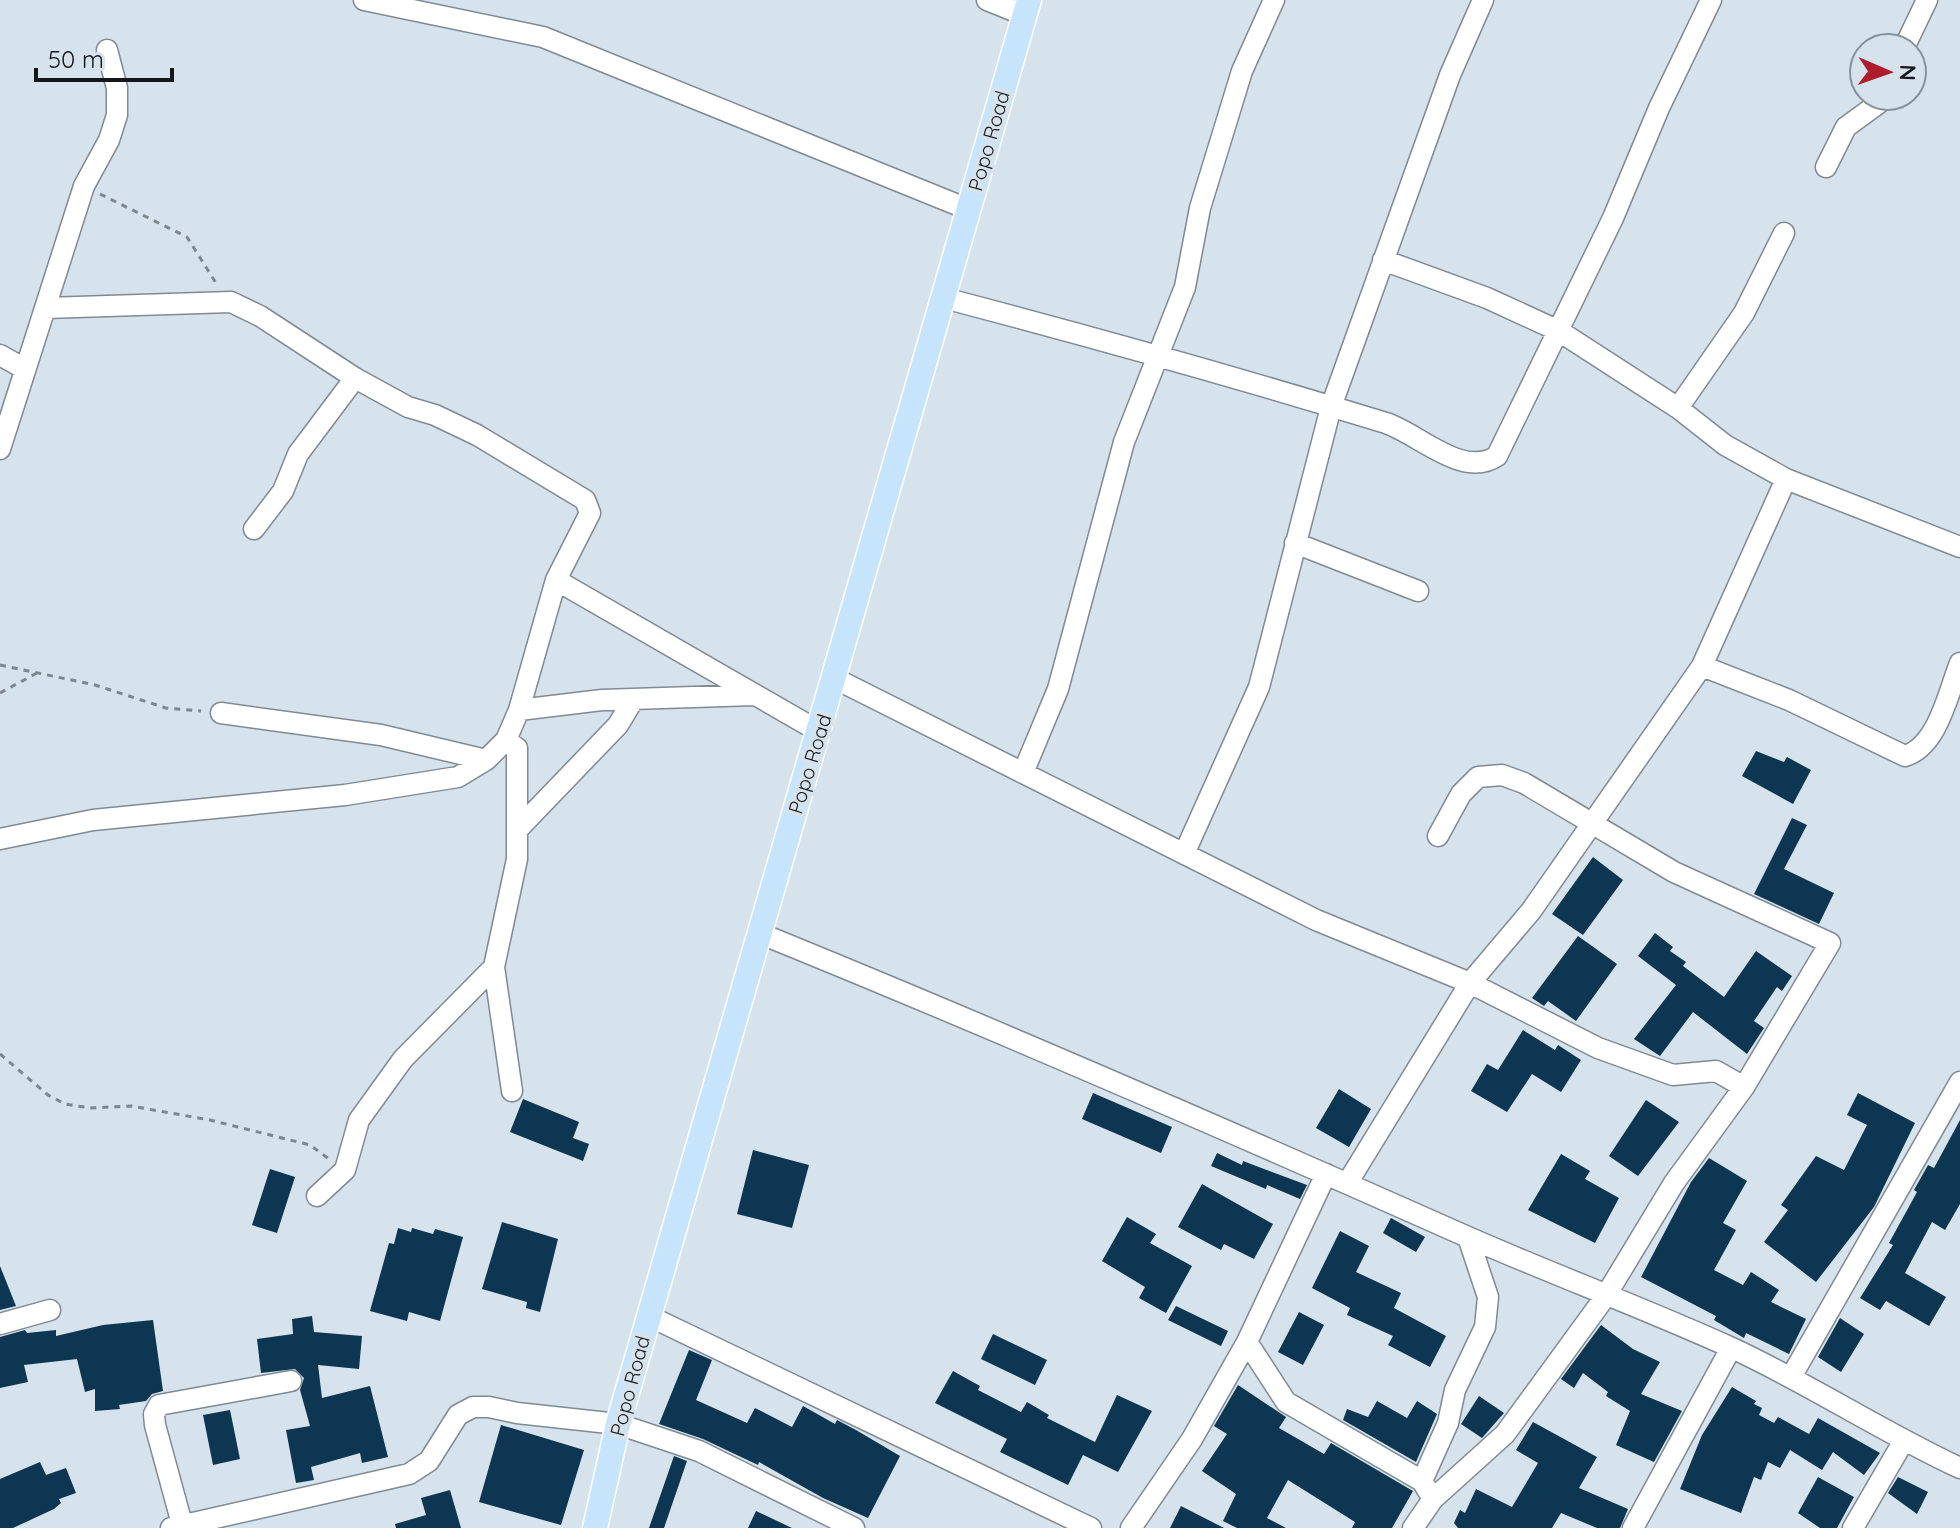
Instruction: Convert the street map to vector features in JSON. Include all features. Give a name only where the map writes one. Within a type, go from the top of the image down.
[{"type":"main road","name":"Popo Road","points":[[595,1528],[618,1424],[759,933],[836,679],[1026,8]]},
{"type":"street","points":[[364,0],[543,37],[970,210]]},
{"type":"street","points":[[987,0],[1026,8]]},
{"type":"street","points":[[1023,773],[1058,689],[1124,442],[1185,287],[1200,208],[1242,71],[1274,0]]},
{"type":"street","points":[[1184,854],[1259,687],[1331,407],[1450,75],[1483,0]]},
{"type":"street","points":[[944,298],[1158,354],[1391,425],[1456,459],[1472,464],[1486,463],[1497,456],[1559,331],[1711,0]]},
{"type":"street","points":[[1912,32],[1927,0]]},
{"type":"street","points":[[0,449],[23,368],[46,308],[84,186],[109,140],[117,115],[117,88],[107,50]]},
{"type":"street","points":[[1826,167],[1846,127],[1867,112]]},
{"type":"street","points":[[1678,408],[1744,313],[1784,233]]},
{"type":"street","points":[[1383,260],[1487,298],[1559,331],[1678,408],[1725,445],[1786,479],[1960,547]]},
{"type":"street","points":[[0,839],[93,820],[345,795],[458,777],[486,760],[506,740],[519,710],[556,580],[590,513],[585,500],[477,435],[435,415],[408,407],[355,378],[260,316],[231,302],[46,308]]},
{"type":"street","points":[[0,355],[23,368]]},
{"type":"street","points":[[254,529],[283,491],[298,454],[355,378]]},
{"type":"street","points":[[1348,1182],[1470,983],[1531,911],[1702,666],[1786,479]]},
{"type":"street","points":[[1295,543],[1418,591]]},
{"type":"street","points":[[556,580],[820,732]]},
{"type":"street","points":[[1702,666],[1789,700],[1905,756],[1917,752],[1929,739],[1960,663]]},
{"type":"street","points":[[836,679],[1316,920],[1470,983],[1598,1048],[1673,1075],[1716,1071],[1744,1087]]},
{"type":"street","points":[[519,710],[602,700],[756,695]]},
{"type":"street","points":[[519,828],[618,725],[633,700]]},
{"type":"street","points":[[221,713],[381,735],[486,760]]},
{"type":"street","points":[[506,740],[517,748],[519,828],[517,859],[494,967],[512,1091]]},
{"type":"street","points":[[1413,1528],[1433,1499],[1505,1434],[1605,1297],[1674,1183],[1744,1087],[1830,943],[1674,872],[1524,783],[1502,775],[1478,777],[1461,794],[1438,836]]},
{"type":"street","points":[[759,933],[969,1018],[1605,1297],[1731,1348],[1791,1377],[1903,1442],[1960,1468]]},
{"type":"street","points":[[317,1196],[345,1170],[359,1120],[403,1059],[494,967]]},
{"type":"street","points":[[1791,1377],[1960,1082]]},
{"type":"street","points":[[1131,1528],[1192,1439],[1247,1342],[1326,1174]]},
{"type":"street","points":[[1422,1481],[1448,1423],[1455,1390],[1485,1327],[1488,1297],[1468,1237]]},
{"type":"street","points":[[0,1324],[50,1310]]},
{"type":"street","points":[[649,1316],[1091,1528]]},
{"type":"street","points":[[1247,1342],[1286,1402],[1422,1481],[1433,1499]]},
{"type":"street","points":[[1633,1528],[1731,1348]]},
{"type":"street","points":[[291,1381],[159,1405],[154,1414],[155,1425],[176,1526],[409,1474],[429,1461],[458,1415],[473,1407],[618,1424],[699,1451],[854,1528]]},
{"type":"street","points":[[1853,1528],[1903,1442]]},
{"type":"path","points":[[84,186],[187,237],[201,263],[231,302]]},
{"type":"path","points":[[0,665],[95,685],[166,708],[221,713]]},
{"type":"path","points":[[0,693],[37,673]]},
{"type":"path","points":[[0,1054],[48,1095],[65,1104],[90,1108],[131,1106],[274,1134],[310,1145],[345,1170]]},
{"type":"building","points":[[1756,751],[1784,762],[1787,757],[1811,770],[1793,804],[1742,776]]},
{"type":"building","points":[[1792,818],[1807,825],[1784,869],[1834,893],[1819,924],[1754,894]]},
{"type":"building","points":[[1593,857],[1623,880],[1583,935],[1552,914]]},
{"type":"building","points":[[1655,933],[1673,947],[1670,951],[1686,962],[1683,966],[1724,997],[1756,951],[1792,976],[1782,991],[1777,987],[1754,1021],[1764,1028],[1747,1054],[1693,1012],[1660,1056],[1634,1039],[1676,985],[1638,956]]},
{"type":"building","points":[[1578,936],[1617,964],[1576,1021],[1548,1001],[1544,1006],[1532,998]]},
{"type":"building","points":[[1523,1030],[1555,1050],[1558,1045],[1581,1060],[1561,1092],[1532,1074],[1507,1112],[1471,1091],[1487,1064],[1498,1070]]},
{"type":"building","points":[[1339,1089],[1371,1109],[1349,1147],[1316,1128]]},
{"type":"building","points":[[1093,1093],[1172,1127],[1161,1153],[1082,1119]]},
{"type":"building","points":[[1858,1093],[1915,1123],[1874,1207],[1816,1282],[1764,1242],[1788,1210],[1781,1205],[1816,1156],[1844,1170],[1867,1125],[1847,1115]]},
{"type":"building","points":[[523,1099],[579,1122],[573,1138],[589,1144],[583,1161],[510,1132]]},
{"type":"building","points":[[1646,1100],[1679,1122],[1638,1176],[1609,1156]]},
{"type":"building","points":[[1960,1120],[1960,1204],[1945,1230],[1932,1222],[1905,1273],[1946,1297],[1929,1326],[1886,1301],[1880,1310],[1860,1298],[1893,1245],[1889,1243],[1928,1165],[1934,1168]]},
{"type":"building","points":[[753,1150],[809,1165],[792,1228],[737,1214]]},
{"type":"building","points":[[1217,1153],[1242,1165],[1243,1161],[1307,1185],[1300,1199],[1267,1185],[1266,1189],[1211,1166]]},
{"type":"building","points":[[1561,1154],[1590,1171],[1585,1179],[1619,1198],[1595,1243],[1528,1210]]},
{"type":"building","points":[[1709,1158],[1747,1181],[1723,1223],[1736,1230],[1714,1270],[1743,1285],[1751,1272],[1779,1290],[1771,1302],[1806,1319],[1789,1354],[1746,1333],[1744,1338],[1714,1320],[1716,1316],[1641,1277],[1691,1182]]},
{"type":"building","points":[[270,1169],[295,1177],[277,1233],[252,1225]]},
{"type":"building","points":[[1202,1184],[1273,1224],[1254,1259],[1224,1244],[1221,1250],[1178,1227]]},
{"type":"building","points":[[1127,1217],[1156,1234],[1150,1243],[1192,1266],[1166,1313],[1139,1298],[1145,1287],[1102,1261]]},
{"type":"building","points":[[1391,1218],[1425,1237],[1416,1252],[1383,1233]]},
{"type":"building","points":[[502,1222],[558,1239],[540,1312],[526,1308],[527,1302],[482,1289]]},
{"type":"building","points":[[398,1228],[433,1234],[435,1229],[463,1237],[440,1321],[409,1312],[407,1321],[370,1311],[389,1243],[394,1244]]},
{"type":"building","points":[[1340,1231],[1369,1246],[1356,1272],[1401,1293],[1394,1308],[1446,1336],[1430,1367],[1388,1345],[1393,1336],[1347,1315],[1350,1308],[1312,1288]]},
{"type":"building","points":[[0,1266],[16,1306],[0,1310]]},
{"type":"building","points":[[1176,1306],[1228,1331],[1221,1346],[1168,1320]]},
{"type":"building","points":[[1299,1312],[1324,1325],[1303,1365],[1278,1352]]},
{"type":"building","points":[[312,1316],[314,1332],[362,1336],[359,1369],[318,1365],[322,1398],[370,1386],[388,1457],[362,1463],[360,1453],[311,1467],[314,1480],[296,1483],[286,1430],[310,1426],[300,1390],[304,1378],[295,1369],[261,1373],[257,1339],[293,1334],[292,1319]]},
{"type":"building","points":[[1840,1318],[1864,1334],[1841,1372],[1818,1357]]},
{"type":"building","points":[[153,1320],[163,1391],[152,1394],[146,1401],[119,1405],[120,1409],[95,1411],[95,1389],[85,1392],[77,1359],[24,1365],[28,1382],[0,1388],[0,1337],[25,1330],[27,1333],[56,1330],[56,1336],[103,1325]]},
{"type":"building","points":[[1601,1325],[1633,1349],[1660,1362],[1641,1394],[1682,1411],[1654,1462],[1616,1445],[1630,1411],[1606,1396],[1608,1392],[1583,1373],[1574,1388],[1561,1379]]},
{"type":"building","points":[[993,1334],[1047,1360],[1035,1385],[981,1359]]},
{"type":"building","points":[[689,1350],[712,1360],[696,1400],[747,1423],[755,1408],[792,1427],[803,1406],[835,1424],[837,1420],[900,1456],[868,1518],[823,1498],[759,1462],[758,1465],[703,1439],[659,1424]]},
{"type":"building","points":[[953,1371],[980,1386],[978,1390],[1021,1412],[1027,1402],[1049,1415],[1047,1418],[1095,1442],[1117,1395],[1152,1411],[1118,1472],[1083,1455],[1068,1485],[1000,1452],[1007,1439],[935,1403]]},
{"type":"building","points":[[1238,1385],[1286,1417],[1279,1428],[1324,1454],[1331,1443],[1413,1491],[1392,1528],[1352,1528],[1355,1522],[1288,1480],[1267,1518],[1286,1528],[1237,1528],[1223,1521],[1236,1494],[1202,1471],[1227,1434],[1214,1426]]},
{"type":"building","points":[[1732,1387],[1756,1401],[1754,1404],[1762,1408],[1759,1415],[1774,1423],[1778,1417],[1809,1434],[1818,1418],[1880,1453],[1864,1475],[1833,1452],[1822,1470],[1790,1450],[1780,1468],[1768,1462],[1761,1480],[1754,1477],[1741,1513],[1680,1489],[1702,1435]]},
{"type":"building","points":[[1479,1396],[1504,1413],[1482,1438],[1461,1424]]},
{"type":"building","points":[[1377,1401],[1407,1418],[1417,1401],[1437,1414],[1416,1462],[1343,1420],[1347,1409],[1368,1417]]},
{"type":"building","points":[[230,1410],[240,1459],[213,1465],[203,1415]]},
{"type":"building","points":[[1533,1422],[1597,1457],[1579,1488],[1628,1509],[1620,1528],[1597,1528],[1561,1513],[1552,1528],[1458,1528],[1454,1523],[1460,1510],[1465,1513],[1476,1489],[1512,1507],[1538,1463],[1516,1450]]},
{"type":"building","points":[[501,1425],[584,1450],[561,1525],[479,1502]]},
{"type":"building","points":[[674,1456],[687,1461],[664,1528],[649,1528]]},
{"type":"building","points":[[40,1462],[46,1475],[66,1468],[76,1493],[59,1499],[61,1503],[54,1509],[13,1528],[0,1528],[0,1479]]},
{"type":"building","points":[[1818,1477],[1854,1497],[1837,1528],[1820,1528],[1798,1513]]},
{"type":"building","points":[[1898,1477],[1928,1492],[1917,1514],[1888,1493]]},
{"type":"building","points":[[450,1490],[461,1528],[396,1528],[395,1524],[426,1515],[421,1498]]},
{"type":"building","points":[[1181,1506],[1224,1528],[1170,1528]]},
{"type":"building","points":[[756,1511],[792,1528],[748,1528]]}]
